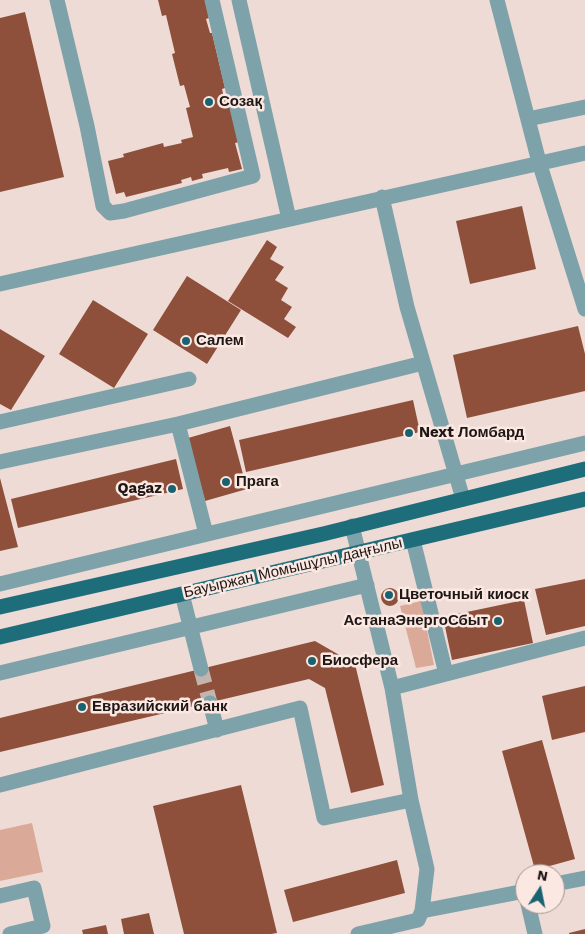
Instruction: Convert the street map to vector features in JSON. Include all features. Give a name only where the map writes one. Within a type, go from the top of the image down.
[{"type":"main road","name":"Бауыржан Момышұлы даңғылы","points":[[0,607],[352,526],[585,469]]},
{"type":"main road","name":"Бауыржан Момышұлы даңғылы","points":[[0,637],[585,499]]},
{"type":"street","points":[[56,0],[103,206],[110,213],[124,211],[253,176],[212,0]]},
{"type":"street","points":[[239,0],[289,219]]},
{"type":"street","points":[[497,0],[539,162],[585,309]]},
{"type":"street","points":[[528,119],[585,107]]},
{"type":"street","points":[[0,284],[585,153]]},
{"type":"street","points":[[382,197],[406,306],[463,499]]},
{"type":"street","points":[[0,462],[178,424],[424,363]]},
{"type":"street","points":[[0,422],[189,379]]},
{"type":"street","points":[[178,424],[206,534]]},
{"type":"street","points":[[0,584],[585,442]]},
{"type":"street","points":[[352,526],[360,552],[392,688],[410,800],[427,869],[420,922]]},
{"type":"street","points":[[413,540],[446,674]]},
{"type":"street","points":[[0,673],[367,585]]},
{"type":"street","points":[[182,594],[201,669]]},
{"type":"street","points":[[392,688],[585,638]]},
{"type":"street","points":[[210,703],[217,730]]},
{"type":"street","points":[[0,785],[300,708],[324,818],[410,800]]},
{"type":"street","points":[[565,882],[585,878]]},
{"type":"street","points":[[0,896],[34,888],[43,926],[10,934]]},
{"type":"street","points":[[358,934],[420,922],[515,894]]},
{"type":"street","points":[[530,914],[535,934]]},
{"type":"shaded area","points":[[421,601],[434,665],[416,668],[400,606]]},
{"type":"shaded area","points":[[32,823],[43,872],[0,881],[0,830]]},
{"type":"building","name":"Созақ","points":[[158,0],[205,0],[209,18],[206,19],[210,33],[212,33],[225,88],[222,89],[224,98],[227,97],[239,142],[235,143],[242,169],[229,172],[228,168],[202,174],[203,178],[192,181],[191,177],[181,180],[182,183],[126,197],[124,192],[116,194],[108,161],[124,157],[123,154],[163,143],[164,147],[182,143],[181,140],[193,137],[186,108],[190,107],[184,85],[180,86],[172,54],[175,53],[166,15],[162,16]]},
{"type":"building","points":[[25,12],[64,177],[0,192],[0,18]]},
{"type":"building","points":[[522,206],[536,269],[470,284],[456,221]]},
{"type":"building","points":[[267,240],[277,247],[270,259],[284,267],[275,280],[288,288],[281,300],[292,307],[284,319],[296,327],[288,338],[228,301]]},
{"type":"building","points":[[187,276],[241,310],[207,364],[153,330]]},
{"type":"building","points":[[93,300],[148,334],[114,388],[59,354]]},
{"type":"building","points":[[578,326],[585,354],[585,391],[467,418],[453,355]]},
{"type":"building","points":[[0,329],[45,356],[11,410],[0,404]]},
{"type":"building","points":[[413,400],[420,432],[246,472],[239,440]]},
{"type":"building","points":[[230,426],[247,489],[205,501],[188,438]]},
{"type":"building","points":[[176,459],[183,489],[18,528],[11,499]]},
{"type":"building","points":[[0,478],[18,547],[0,551]]},
{"type":"building","points":[[585,579],[585,626],[546,635],[535,589]]},
{"type":"building","points":[[390,588],[396,591],[399,597],[396,603],[390,606],[384,603],[381,597],[384,591]]},
{"type":"building","points":[[524,600],[533,643],[452,660],[443,617]]},
{"type":"building","points":[[315,641],[355,664],[384,785],[351,793],[325,688],[309,679],[0,752],[0,718]]},
{"type":"building","points":[[585,686],[585,732],[552,740],[542,696]]},
{"type":"building","points":[[542,740],[575,859],[557,864],[533,864],[502,751]]},
{"type":"building","points":[[241,785],[277,933],[184,934],[153,806]]},
{"type":"building","points":[[397,860],[405,893],[293,922],[284,890]]},
{"type":"building","points":[[149,913],[154,934],[124,934],[121,919]]},
{"type":"building","points":[[106,925],[108,934],[83,934],[82,930]]},
{"type":"building","points":[[585,929],[585,934],[569,934],[569,933]]},
{"type":"tunnel","points":[[201,669],[210,703]]},
{"type":"place","name":"Созақ","points":[[209,102]]},
{"type":"place","name":"Салем","points":[[186,341]]},
{"type":"place","name":"Next Ломбард","points":[[409,433]]},
{"type":"place","name":"Прага","points":[[226,482]]},
{"type":"place","name":"Qagaz","points":[[172,489]]},
{"type":"place","name":"Цветочный киоск","points":[[389,595]]},
{"type":"place","name":"АстанаЭнергоСбыт","points":[[498,621]]},
{"type":"place","name":"Биосфера","points":[[312,661]]},
{"type":"place","name":"Евразийский банк","points":[[82,707]]}]
